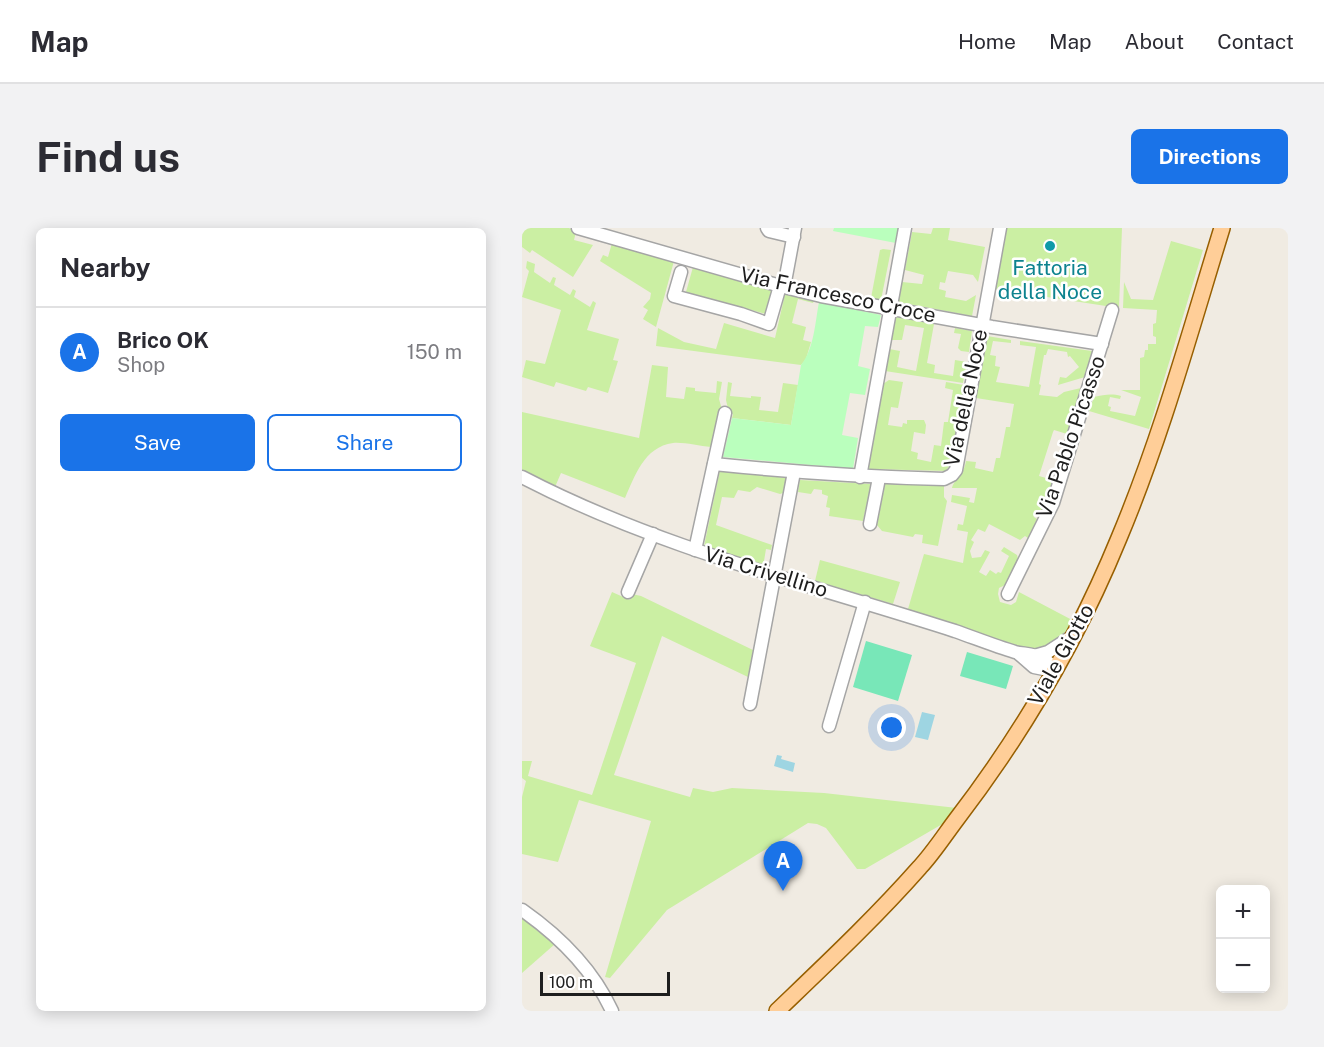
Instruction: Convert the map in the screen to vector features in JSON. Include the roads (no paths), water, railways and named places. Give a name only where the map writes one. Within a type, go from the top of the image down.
[{"type":"main road","name":"Viale Giotto","points":[[777,1011],[857,935],[921,866],[987,780],[1054,671],[1120,538],[1154,445],[1221,229]]},
{"type":"street","name":"Via Francesco Croce","points":[[578,228],[782,286],[982,325],[1102,344]]},
{"type":"street","points":[[681,272],[674,296],[769,324],[782,286],[795,233],[773,234],[767,228]]},
{"type":"street","points":[[860,477],[905,228]]},
{"type":"street","name":"Via della Noce","points":[[714,464],[879,478],[944,479],[952,475],[956,470],[1000,228]]},
{"type":"street","name":"Via Pablo Picasso","points":[[1008,594],[1053,503],[1112,310]]},
{"type":"street","points":[[695,550],[726,413]]},
{"type":"street","points":[[750,704],[794,472]]},
{"type":"street","name":"Via Crivellino","points":[[522,477],[559,496],[695,550],[775,577],[865,602],[1016,652],[1033,662],[1043,658],[1054,671]]},
{"type":"street","points":[[870,524],[879,478]]},
{"type":"street","points":[[628,592],[653,534]]},
{"type":"street","points":[[829,726],[865,602]]},
{"type":"street","points":[[1039,696],[1039,683],[1033,662],[1072,636]]},
{"type":"street","points":[[522,910],[564,944],[586,970],[612,1011]]},
{"type":"water","points":[[922,712],[935,715],[928,740],[915,737]]},
{"type":"water","points":[[777,755],[782,756],[781,759],[795,763],[793,772],[774,766]]},
{"type":"place","name":"Fattoria della Noce","points":[[1050,246]]},
{"type":"place","name":"Brico OK","points":[[783,891]]}]
